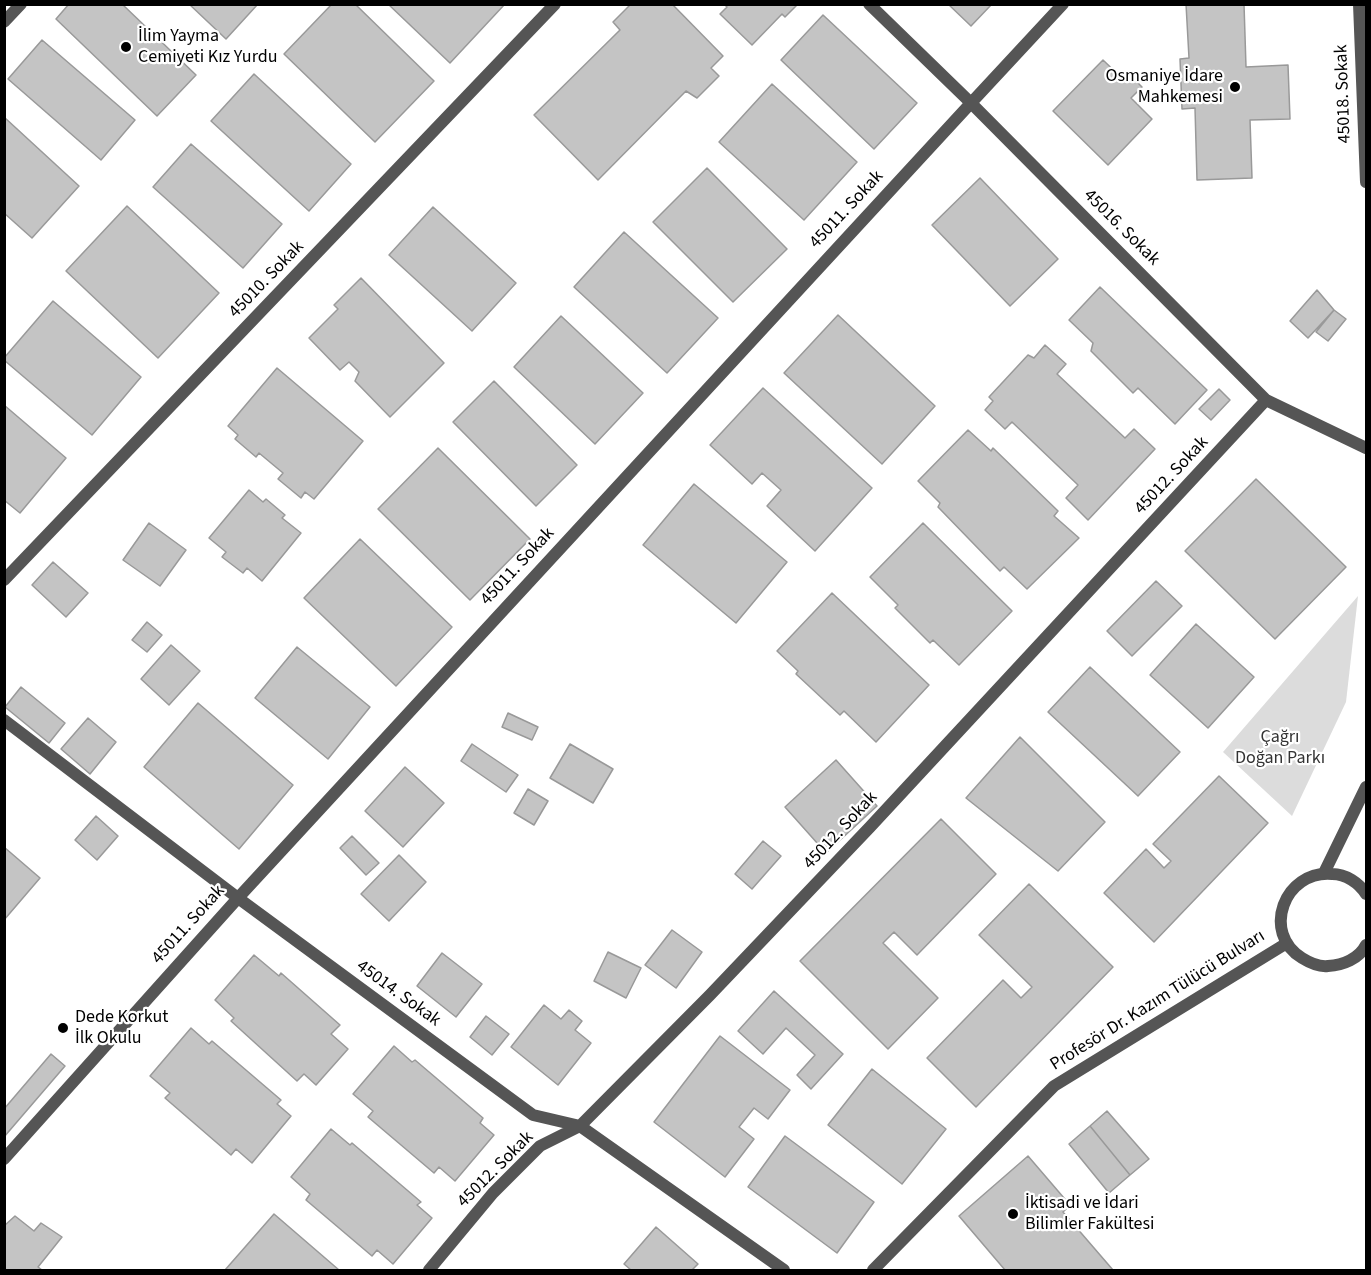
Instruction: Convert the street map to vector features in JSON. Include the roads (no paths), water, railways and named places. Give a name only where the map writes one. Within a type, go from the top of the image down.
[{"type":"street","points":[[4,22],[21,4]]},
{"type":"street","name":"45010. Sokak","points":[[4,580],[555,4]]},
{"type":"street","name":"45016. Sokak","points":[[869,4],[971,103],[1266,400],[1366,448]]},
{"type":"street","name":"45011. Sokak","points":[[4,1159],[238,898],[1063,4]]},
{"type":"street","name":"45018. Sokak","points":[[1359,4],[1366,182]]},
{"type":"street","name":"45012. Sokak","points":[[429,1270],[493,1193],[540,1146],[580,1126],[710,994],[870,827],[1266,400]]},
{"type":"street","name":"45014. Sokak","points":[[4,720],[238,898],[533,1115],[580,1126],[784,1270]]},
{"type":"street","points":[[1324,873],[1366,787]]},
{"type":"street","points":[[1366,894],[1353,880],[1339,874],[1324,873],[1309,877],[1296,885],[1286,898],[1281,913],[1282,928],[1287,943],[1297,955],[1310,963],[1324,966],[1339,965],[1353,959],[1366,945]]},
{"type":"street","name":"Profesör Dr. Kazım Tülücü Bulvarı","points":[[873,1270],[1054,1086],[1287,943]]},
{"type":"place","name":"İlim Yayma Cemiyeti Kız Yurdu","points":[[126,47]]},
{"type":"place","name":"Osmaniye İdare Mahkemesi","points":[[1235,87]]},
{"type":"place","name":"Dede Korkut İlk Okulu","points":[[63,1028]]},
{"type":"place","name":"İktisadi ve İdari Bilimler Fakültesi","points":[[1013,1214]]},
{"type":"park label","name":"Çağrı Doğan Parkı","points":[[1280,748]]}]
